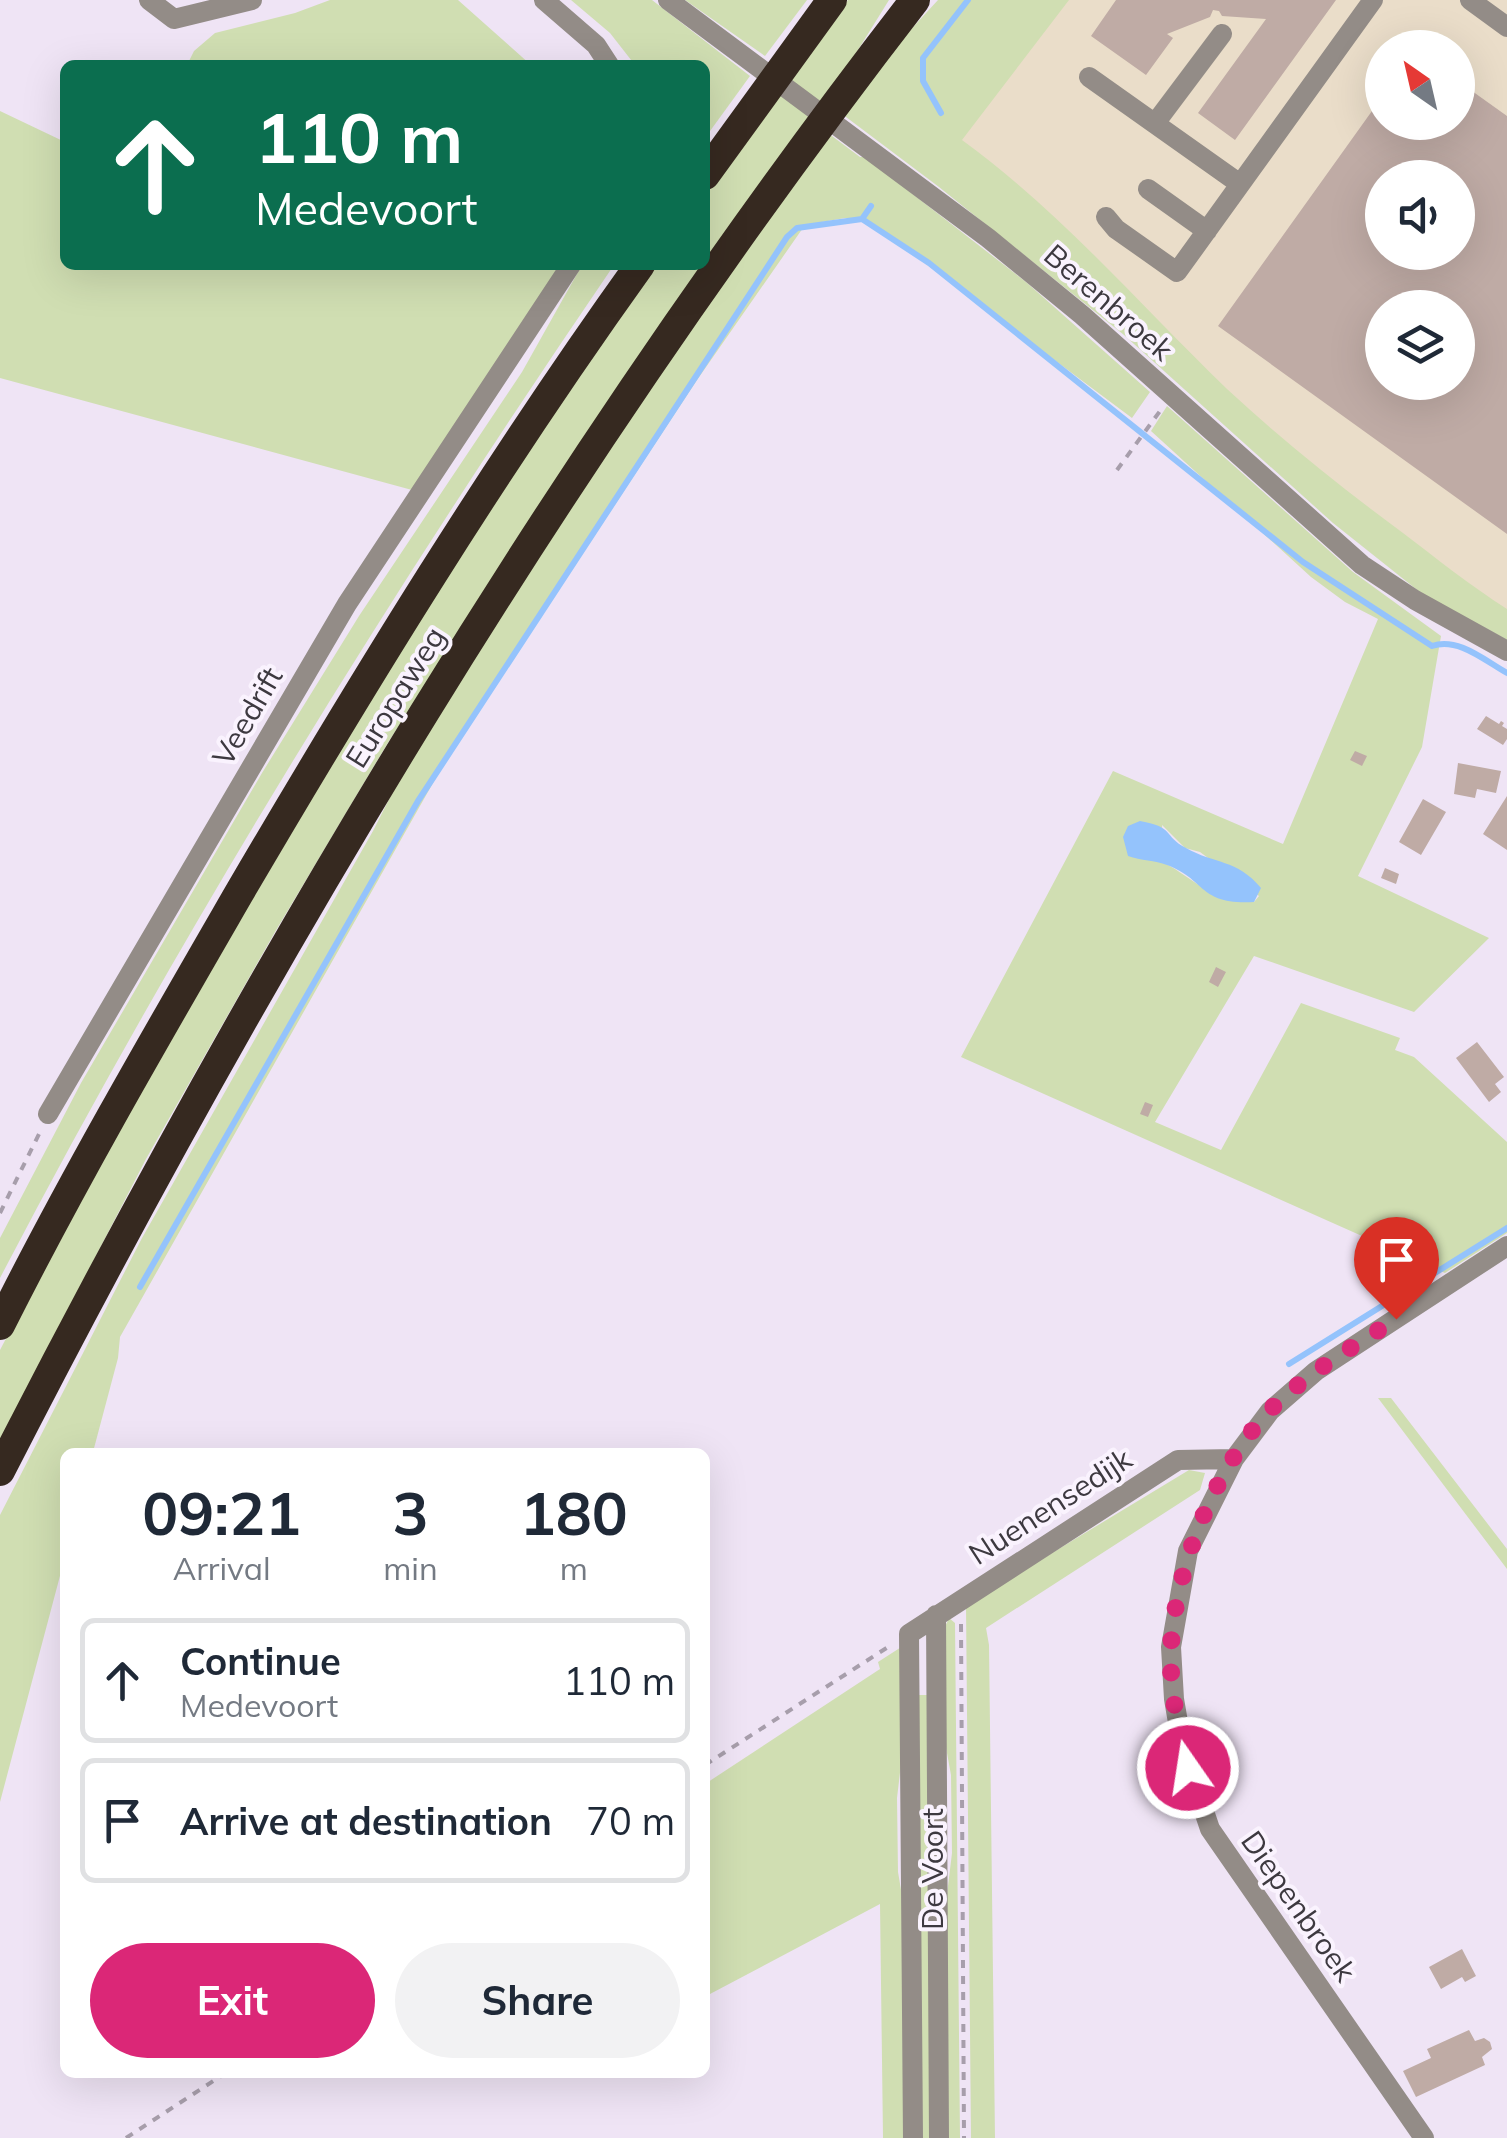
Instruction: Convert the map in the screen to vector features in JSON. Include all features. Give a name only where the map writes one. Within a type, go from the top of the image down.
[{"type":"highway","points":[[710,167],[832,0]]},
{"type":"highway","name":"Europaweg","points":[[0,1471],[106,1263],[196,1099],[388,774],[526,553],[693,304],[914,0]]},
{"type":"highway","name":"Europaweg","points":[[0,1324],[140,1063],[326,744],[469,519],[637,270]]},
{"type":"street","points":[[149,0],[174,19],[252,0]]},
{"type":"street","points":[[544,0],[596,45],[606,60]]},
{"type":"street","name":"Berenbroek","points":[[668,0],[988,238],[1362,564],[1415,600],[1507,651]]},
{"type":"street","points":[[1106,217],[1116,229],[1178,272],[1374,0]]},
{"type":"street","points":[[1470,0],[1507,27]]},
{"type":"street","points":[[1156,122],[1222,34]]},
{"type":"street","points":[[1090,77],[1240,184]]},
{"type":"street","points":[[1148,189],[1207,231]]},
{"type":"street","name":"Veedrift","points":[[48,1114],[347,604],[567,270]]},
{"type":"street","name":"Diepenbroek","points":[[1424,2138],[1210,1829],[1186,1761],[1174,1699],[1171,1647],[1188,1552],[1234,1459],[1270,1411],[1316,1371],[1507,1246]]},
{"type":"street","name":"Nuenensedijk","points":[[908,1634],[1178,1460],[1234,1459]]},
{"type":"street","name":"De Voort","points":[[936,1616],[939,2138]]},
{"type":"street","name":"De Voort","points":[[908,1634],[914,2138]]},
{"type":"path","points":[[1117,470],[1171,395]]},
{"type":"path","points":[[0,1213],[48,1114]]},
{"type":"path","name":"De Voort","points":[[961,1600],[964,2138]]},
{"type":"path","points":[[710,1762],[908,1634]]},
{"type":"path","points":[[126,2138],[218,2078]]},
{"type":"shaded area","points":[[1047,0],[1507,0],[1507,630],[1443,594],[945,143]]},
{"type":"green space","points":[[330,0],[458,0],[525,60],[190,60],[215,33]]},
{"type":"green space","points":[[571,0],[652,0],[750,76],[710,131],[710,60],[631,60],[610,33]]},
{"type":"green space","points":[[685,0],[807,0],[765,56]]},
{"type":"green space","points":[[848,0],[889,0],[830,95],[710,268],[710,186]]},
{"type":"green space","points":[[938,0],[1069,0],[962,140],[1067,228],[1270,427],[1358,499],[1507,609],[1507,640],[1421,593],[1333,523],[1124,335],[842,114],[880,63]]},
{"type":"green space","points":[[0,111],[60,140],[60,270],[559,270],[412,490],[0,378]]},
{"type":"green space","points":[[828,133],[865,157],[1026,282],[1150,392],[1132,418],[866,219],[845,218],[805,225],[697,380],[442,767],[120,1337],[94,1448],[60,1448],[60,1576],[0,1802],[0,1515],[142,1238],[373,831],[423,732],[531,559]]},
{"type":"green space","points":[[579,270],[611,270],[450,512],[292,762],[142,1018],[0,1278],[0,1238],[81,1083],[262,773],[359,616],[522,372]]},
{"type":"green space","points":[[651,270],[709,270],[492,583],[389,741],[146,1159],[0,1442],[0,1350],[115,1131],[437,587]]},
{"type":"green space","points":[[1167,406],[1353,572],[1441,636],[1422,747],[1358,876],[1489,938],[1414,1012],[1254,956],[1155,1122],[1221,1150],[1301,1003],[1400,1038],[1395,1050],[1414,1057],[1507,1142],[1507,1233],[1445,1273],[961,1057],[1113,771],[1283,844],[1378,619],[1345,602],[1311,577],[1151,431]],"holes":[[[1162,825],[1185,848],[1200,852],[1259,896],[1254,902],[1228,899],[1206,890],[1165,863]]]},
{"type":"green space","points":[[1378,1398],[1391,1398],[1507,1549],[1507,1569]]},
{"type":"green space","points":[[1189,1470],[1205,1473],[1200,1490],[986,1628],[995,2138],[971,2138],[966,1605]]},
{"type":"green space","points":[[949,1618],[955,1623],[960,2138],[945,2138],[943,1927],[952,1853],[951,1775],[941,1720],[943,1631]]},
{"type":"green space","points":[[906,1644],[906,1722],[897,1798],[898,1872],[907,1925],[909,2138],[883,2138],[880,1904],[710,1994],[710,1781],[880,1669],[878,1662]]},
{"type":"green space","points":[[915,1695],[931,1695],[935,2138],[919,2138]]},
{"type":"water","points":[[1140,821],[1159,826],[1179,844],[1243,872],[1261,888],[1254,902],[1222,900],[1180,871],[1128,856],[1123,837],[1128,826]]},
{"type":"building","points":[[1116,0],[1336,0],[1235,140],[1198,113],[1266,19],[1222,16],[1213,10],[1210,17],[1167,34],[1173,38],[1146,75],[1091,36]]},
{"type":"building","points":[[1475,93],[1507,116],[1507,534],[1218,326],[1365,121],[1365,140],[1475,140]]},
{"type":"building","points":[[1486,716],[1504,723],[1507,739],[1503,745],[1477,729]]},
{"type":"building","points":[[1355,751],[1367,756],[1362,766],[1350,760]]},
{"type":"building","points":[[1458,763],[1501,771],[1496,793],[1477,789],[1475,798],[1454,794]]},
{"type":"building","points":[[1507,796],[1507,850],[1483,834]]},
{"type":"building","points":[[1423,799],[1446,812],[1421,855],[1399,842]]},
{"type":"building","points":[[1385,868],[1399,874],[1396,884],[1381,878]]},
{"type":"building","points":[[1216,967],[1226,972],[1218,987],[1209,982]]},
{"type":"building","points":[[1477,1042],[1504,1077],[1495,1084],[1501,1092],[1489,1102],[1456,1058]]},
{"type":"building","points":[[1145,1102],[1153,1105],[1148,1117],[1140,1114]]},
{"type":"building","points":[[1462,1949],[1476,1976],[1465,1982],[1462,1977],[1441,1989],[1429,1967]]},
{"type":"building","points":[[1469,2030],[1475,2041],[1484,2038],[1490,2042],[1492,2049],[1482,2057],[1485,2065],[1416,2097],[1403,2071],[1431,2058],[1427,2049]]},
{"type":"waterway","points":[[941,113],[923,81],[923,58],[968,0]]},
{"type":"waterway","points":[[871,206],[862,219],[929,263],[1303,562],[1432,646],[1461,647],[1507,673]]},
{"type":"waterway","points":[[140,1287],[418,801],[787,237],[797,228],[862,219]]},
{"type":"waterway","points":[[1289,1364],[1507,1228]]},
{"type":"route","points":[[1188,1768],[1174,1699],[1171,1647],[1188,1552],[1220,1483],[1249,1435],[1270,1411],[1316,1371],[1396,1319]]}]
